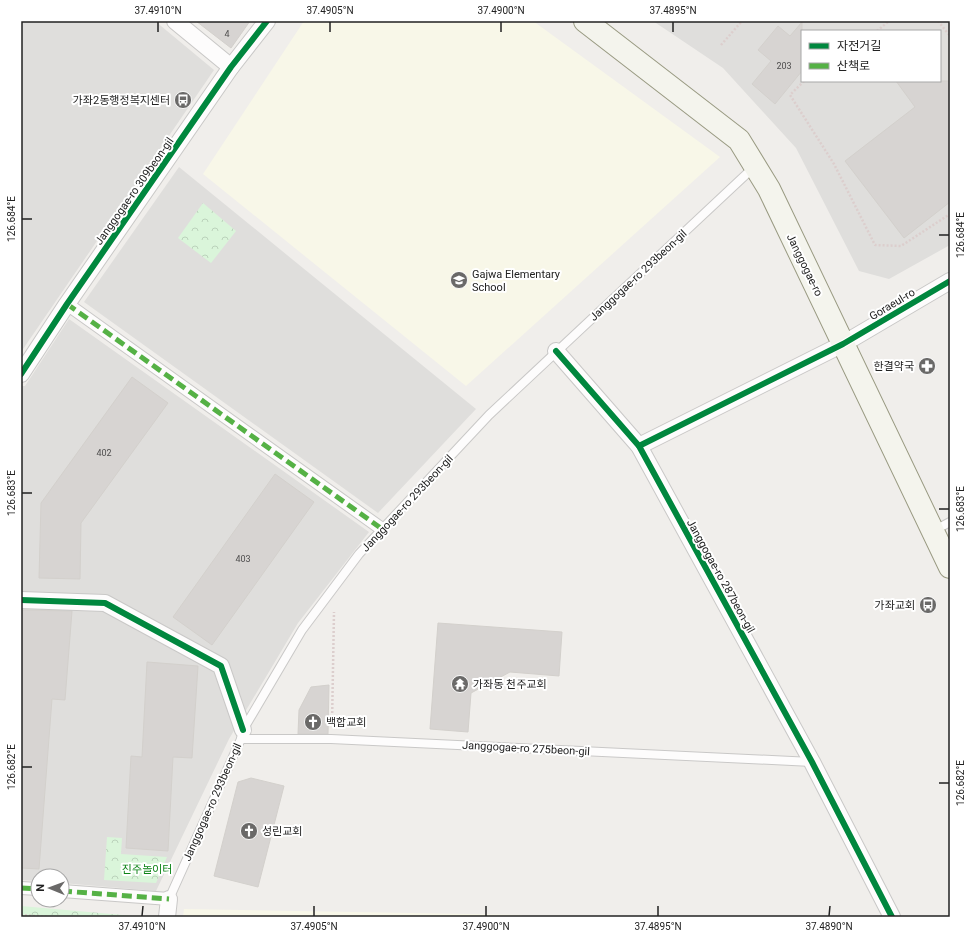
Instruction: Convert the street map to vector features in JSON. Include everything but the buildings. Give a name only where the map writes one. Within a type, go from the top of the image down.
[{"type":"main road","name":"Janggogae-ro","points":[[586,21],[739,140],[769,189],[844,344],[942,527],[950,567]]},
{"type":"street","points":[[175,21],[231,67]]},
{"type":"street","name":"Janggogae-ro 309beon-gil","points":[[21,374],[67,304],[231,67],[267,21]]},
{"type":"street","name":"Goraeul-ro","points":[[844,344],[950,281]]},
{"type":"street","points":[[67,304],[382,529]]},
{"type":"street","points":[[639,446],[844,344]]},
{"type":"street","name":"Janggogae-ro 287beon-gil","points":[[556,351],[639,446],[812,762],[892,917]]},
{"type":"street","points":[[21,600],[105,603],[221,666],[242,734]]},
{"type":"street","points":[[70,892],[169,899]]},
{"type":"street","name":"Janggogae-ro 293beon-gil","points":[[167,917],[169,899]]},
{"type":"lane","name":"Janggogae-ro 293beon-gil","points":[[169,899],[242,734],[302,630],[359,554],[489,415],[755,166]]},
{"type":"lane","name":"Janggogae-ro 275beon-gil","points":[[242,734],[812,762]]},
{"type":"path","points":[[721,45],[742,21]]},
{"type":"path","points":[[878,30],[889,21]]},
{"type":"path","points":[[938,21],[950,36]]},
{"type":"path","points":[[803,82],[790,95],[834,164],[875,245],[901,246],[950,214]]},
{"type":"path","points":[[331,739],[335,587]]},
{"type":"path","points":[[21,915],[48,917]]},
{"type":"shaded area","points":[[21,21],[155,21],[214,70],[21,352]]},
{"type":"shaded area","name":"Gajwa Elementary School","points":[[304,21],[533,21],[720,157],[466,386],[203,174]]},
{"type":"shaded area","points":[[653,21],[950,21],[950,245],[889,279],[859,271],[796,148],[723,68]]},
{"type":"shaded area","points":[[179,167],[476,409],[378,513],[84,302]]},
{"type":"shaded area","points":[[69,319],[369,532],[298,623],[229,739],[156,891],[70,884],[70,868],[30,868],[30,881],[21,880],[21,386],[25,386]]},
{"type":"shaded area","points":[[184,909],[522,915],[521,917],[183,917]]},
{"type":"green space","points":[[203,203],[236,231],[211,263],[178,238]]},
{"type":"green space","name":"진주놀이터","points":[[107,837],[122,838],[121,854],[167,857],[156,883],[104,880]]},
{"type":"green space","points":[[21,906],[145,917],[21,917]]},
{"type":"marked path","points":[[67,304],[382,529]]},
{"type":"marked path","points":[[21,888],[30,889]]},
{"type":"marked path","points":[[70,892],[169,899]]},
{"type":"cycle path","points":[[21,374],[67,304],[231,67],[267,21]]},
{"type":"cycle path","points":[[639,446],[843,344],[950,281]]},
{"type":"cycle path","points":[[556,351],[639,446],[812,762],[892,917]]},
{"type":"cycle path","points":[[21,600],[105,603],[221,666],[243,730]]},
{"type":"place","name":"가좌2동행정복지센터","points":[[183,100]]},
{"type":"place","name":"Gajwa Elementary School","points":[[459,280]]},
{"type":"place","name":"한결약국","points":[[927,366]]},
{"type":"place","name":"가좌교회","points":[[928,605]]},
{"type":"place","name":"가좌동 천주교회","points":[[460,684]]},
{"type":"place","name":"백합교회","points":[[313,722]]},
{"type":"place","name":"성린교회","points":[[249,831]]}]
